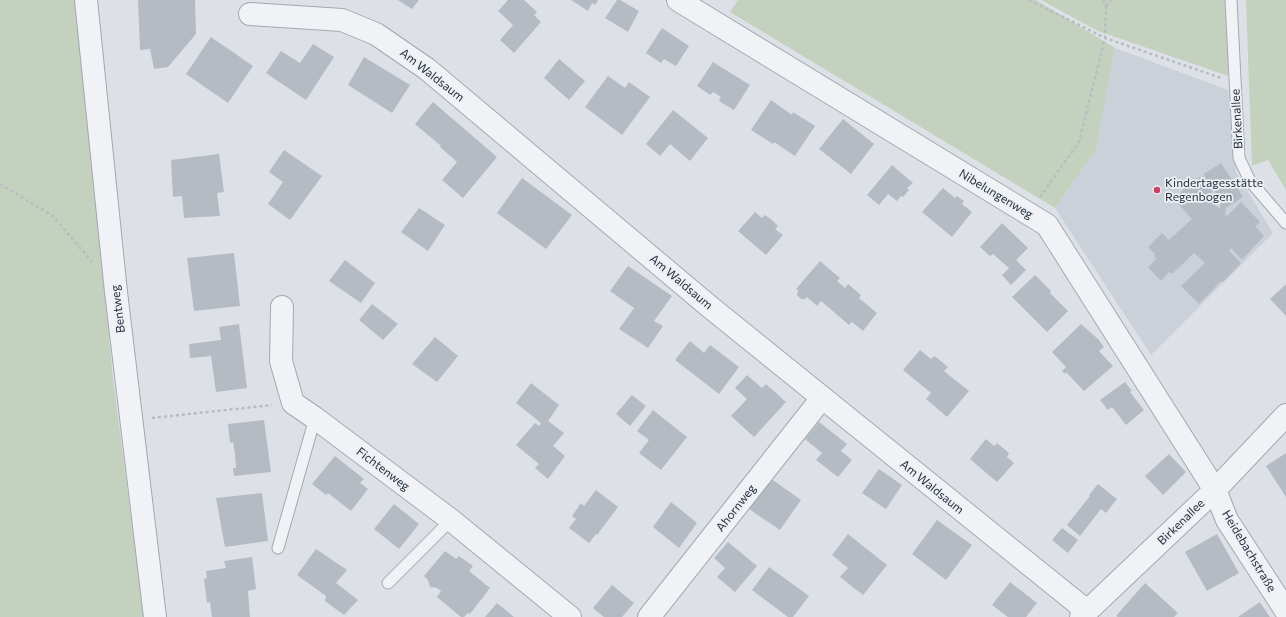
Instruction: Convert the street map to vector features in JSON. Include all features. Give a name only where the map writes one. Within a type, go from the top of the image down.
[{"type":"street","name":"Bentweg","points":[[86,0],[116,292],[155,617]]},
{"type":"street","name":"Nibelungenweg","points":[[678,0],[1047,225],[1214,490]]},
{"type":"street","name":"Am Waldsaum","points":[[250,14],[342,20],[376,34],[427,69],[704,302],[1084,614]]},
{"type":"street","points":[[282,307],[281,361],[293,403]]},
{"type":"street","name":"Ahornweg","points":[[649,617],[822,398]]},
{"type":"street","name":"Fichtenweg","points":[[293,403],[451,520],[570,617]]},
{"type":"street","name":"Birkenallee","points":[[1084,614],[1283,423]]},
{"type":"street","name":"Heidebachstraße","points":[[1214,490],[1227,520],[1286,611]]},
{"type":"lane","name":"Birkenallee","points":[[1232,0],[1239,158],[1250,181],[1286,223]]},
{"type":"lane","points":[[278,548],[315,418]]},
{"type":"lane","points":[[388,583],[451,520]]},
{"type":"path","points":[[1029,0],[1105,38],[1235,83]]},
{"type":"path","points":[[1029,214],[1079,142],[1105,38],[1106,6],[1103,0]]},
{"type":"path","points":[[1106,6],[1111,0]]},
{"type":"path","points":[[0,184],[53,216],[92,263]]},
{"type":"path","points":[[132,420],[293,403]]},
{"type":"shaded area","name":"Kindertagesstätte Regenbogen","points":[[1115,48],[1228,90],[1236,172],[1273,233],[1151,355],[1055,208],[1096,150]]},
{"type":"green space","points":[[0,0],[77,0],[113,378],[144,617],[0,617]]},
{"type":"green space","points":[[738,0],[1036,0],[1115,48],[1096,150],[1055,208],[730,12]]},
{"type":"green space","points":[[1041,0],[1228,0],[1228,76],[1098,31]]},
{"type":"green space","points":[[1246,0],[1286,0],[1286,190],[1268,160],[1252,166]]},
{"type":"building","points":[[138,0],[195,0],[196,34],[168,67],[154,69],[150,49],[140,50]]},
{"type":"building","points":[[398,0],[419,0],[412,9]]},
{"type":"building","points":[[508,0],[524,0],[537,12],[534,15],[541,22],[514,53],[500,40],[513,25],[498,11]]},
{"type":"building","points":[[571,0],[598,0],[595,5],[592,3],[588,11]]},
{"type":"building","points":[[617,0],[620,0],[639,11],[628,32],[605,18]]},
{"type":"building","points":[[662,28],[689,46],[676,66],[664,59],[661,63],[646,53]]},
{"type":"building","points":[[211,37],[253,66],[228,103],[186,74]]},
{"type":"building","points":[[313,44],[334,57],[306,100],[266,73],[281,51],[300,63]]},
{"type":"building","points":[[364,57],[410,85],[392,113],[348,85]]},
{"type":"building","points":[[559,59],[585,81],[569,100],[544,78]]},
{"type":"building","points":[[713,62],[750,85],[734,110],[719,101],[721,97],[713,92],[710,95],[697,86]]},
{"type":"building","points":[[608,76],[625,88],[629,82],[650,97],[622,135],[585,107]]},
{"type":"building","points":[[771,100],[792,115],[793,112],[815,126],[795,156],[774,142],[773,144],[751,130]]},
{"type":"building","points":[[433,102],[497,157],[463,198],[442,180],[457,162],[415,124]]},
{"type":"building","points":[[673,110],[708,138],[690,161],[670,144],[660,156],[646,144]]},
{"type":"building","points":[[843,119],[874,144],[851,174],[819,149]]},
{"type":"building","points":[[284,150],[322,176],[290,220],[268,204],[283,182],[269,172]]},
{"type":"building","points":[[219,154],[224,192],[217,193],[220,216],[184,218],[182,196],[173,197],[171,160]]},
{"type":"building","name":"Kindertagesstätte Regenbogen","points":[[1221,163],[1243,197],[1226,208],[1225,214],[1227,216],[1241,202],[1260,222],[1255,226],[1264,236],[1242,260],[1231,248],[1229,251],[1241,263],[1199,304],[1181,286],[1205,263],[1194,253],[1172,274],[1169,272],[1161,281],[1148,267],[1156,259],[1154,256],[1155,254],[1148,247],[1162,233],[1169,240],[1192,219],[1174,199],[1193,180],[1194,182],[1199,177],[1202,180],[1205,178],[1204,174]],"holes":[[[1211,185],[1221,202],[1220,209],[1208,197],[1213,191],[1208,186]]]},
{"type":"building","points":[[892,165],[913,183],[907,188],[909,190],[903,197],[901,196],[897,201],[888,194],[879,205],[867,195]]},
{"type":"building","points":[[522,178],[572,215],[546,249],[497,213]]},
{"type":"building","points":[[943,188],[955,198],[957,196],[964,201],[962,204],[972,212],[952,237],[922,212]]},
{"type":"building","points":[[419,208],[445,225],[428,251],[401,232]]},
{"type":"building","points":[[755,212],[762,218],[765,215],[772,220],[778,226],[775,229],[783,235],[766,255],[738,231]]},
{"type":"building","points":[[1002,223],[1028,248],[1016,260],[1026,270],[1011,285],[1002,275],[1009,268],[993,254],[990,256],[980,247]]},
{"type":"building","points":[[234,253],[240,306],[194,311],[187,258]]},
{"type":"building","points":[[345,260],[375,283],[361,303],[329,281]]},
{"type":"building","points":[[820,261],[840,278],[837,281],[845,288],[848,284],[861,295],[859,298],[877,313],[863,331],[852,322],[849,325],[821,301],[817,306],[807,297],[805,299],[801,299],[797,295],[798,290],[796,289]]},
{"type":"building","points":[[628,266],[672,296],[654,321],[663,326],[648,348],[619,329],[634,308],[610,291]]},
{"type":"building","points":[[1035,275],[1068,311],[1047,332],[1012,297]]},
{"type":"building","points":[[1286,284],[1286,316],[1270,299]]},
{"type":"building","points":[[372,304],[398,324],[383,340],[359,320]]},
{"type":"building","points":[[239,324],[247,388],[216,392],[211,356],[190,358],[189,344],[221,340],[219,327]]},
{"type":"building","points":[[1081,324],[1098,339],[1104,347],[1099,351],[1113,366],[1084,391],[1066,372],[1065,374],[1062,371],[1066,367],[1052,352]]},
{"type":"building","points":[[435,337],[458,356],[437,382],[412,364]]},
{"type":"building","points":[[690,341],[704,353],[710,345],[739,367],[719,394],[675,360]]},
{"type":"building","points":[[920,350],[931,359],[934,356],[948,367],[944,371],[969,391],[947,417],[926,399],[931,393],[903,370]]},
{"type":"building","points":[[747,375],[762,388],[766,384],[786,402],[754,437],[731,416],[747,399],[735,388]]},
{"type":"building","points":[[1125,382],[1132,391],[1130,392],[1144,410],[1126,425],[1112,407],[1108,410],[1100,400]]},
{"type":"building","points":[[531,383],[559,405],[548,421],[564,433],[553,446],[565,456],[548,479],[535,468],[539,464],[516,445],[535,423],[539,426],[541,423],[516,403]]},
{"type":"building","points":[[632,395],[646,406],[630,426],[616,414]]},
{"type":"building","points":[[653,410],[687,437],[661,470],[639,453],[649,440],[637,431]]},
{"type":"building","points":[[264,420],[271,472],[234,476],[233,468],[236,468],[235,454],[233,442],[230,443],[228,424]]},
{"type":"building","points":[[819,422],[847,444],[841,451],[852,460],[838,477],[816,460],[822,453],[805,439]]},
{"type":"building","points":[[986,439],[994,446],[997,443],[1009,453],[1007,457],[1014,463],[997,482],[970,459]]},
{"type":"building","points":[[1286,453],[1286,497],[1266,466]]},
{"type":"building","points":[[1169,454],[1186,472],[1163,495],[1145,476]]},
{"type":"building","points":[[335,456],[364,479],[360,483],[368,489],[351,511],[328,493],[326,495],[312,484]]},
{"type":"building","points":[[879,469],[902,485],[886,509],[862,493]]},
{"type":"building","points":[[770,478],[801,500],[780,530],[749,509]]},
{"type":"building","points":[[1098,484],[1117,499],[1106,513],[1101,509],[1080,536],[1067,525]]},
{"type":"building","points":[[596,490],[618,507],[597,535],[596,534],[589,543],[569,528],[576,519],[572,516],[581,503],[584,506]]},
{"type":"building","points":[[262,493],[268,541],[225,547],[216,498]]},
{"type":"building","points":[[671,502],[697,523],[679,548],[653,527]]},
{"type":"building","points":[[394,504],[419,524],[399,549],[374,529]]},
{"type":"building","points":[[937,520],[972,545],[946,580],[912,554]]},
{"type":"building","points":[[1062,528],[1078,540],[1068,553],[1052,540]]},
{"type":"building","points":[[848,534],[887,565],[863,595],[840,577],[848,568],[832,555]]},
{"type":"building","points":[[1217,534],[1239,573],[1207,591],[1185,552]]},
{"type":"building","points":[[728,542],[757,566],[735,592],[717,577],[725,568],[714,558]]},
{"type":"building","points":[[316,549],[347,570],[336,583],[358,600],[344,615],[325,601],[326,596],[297,575]]},
{"type":"building","points":[[445,551],[456,559],[459,556],[473,566],[469,571],[490,588],[470,614],[468,613],[464,617],[461,617],[437,597],[441,591],[437,588],[430,587],[428,580],[424,576]]},
{"type":"building","points":[[252,557],[256,589],[248,591],[250,617],[212,617],[210,602],[207,603],[204,579],[207,578],[206,571],[226,568],[224,561]]},
{"type":"building","points":[[769,567],[809,596],[793,617],[788,617],[752,590]]},
{"type":"building","points":[[1010,582],[1037,603],[1026,617],[1008,617],[992,605]]},
{"type":"building","points":[[1145,583],[1178,613],[1174,617],[1116,616]]},
{"type":"building","points":[[612,585],[634,603],[622,617],[604,617],[593,608]]},
{"type":"building","points":[[1260,602],[1270,617],[1238,617]]},
{"type":"building","points":[[497,603],[514,617],[485,617]]},
{"type":"place","name":"Kindertagesstätte Regenbogen","points":[[1157,190]]}]
